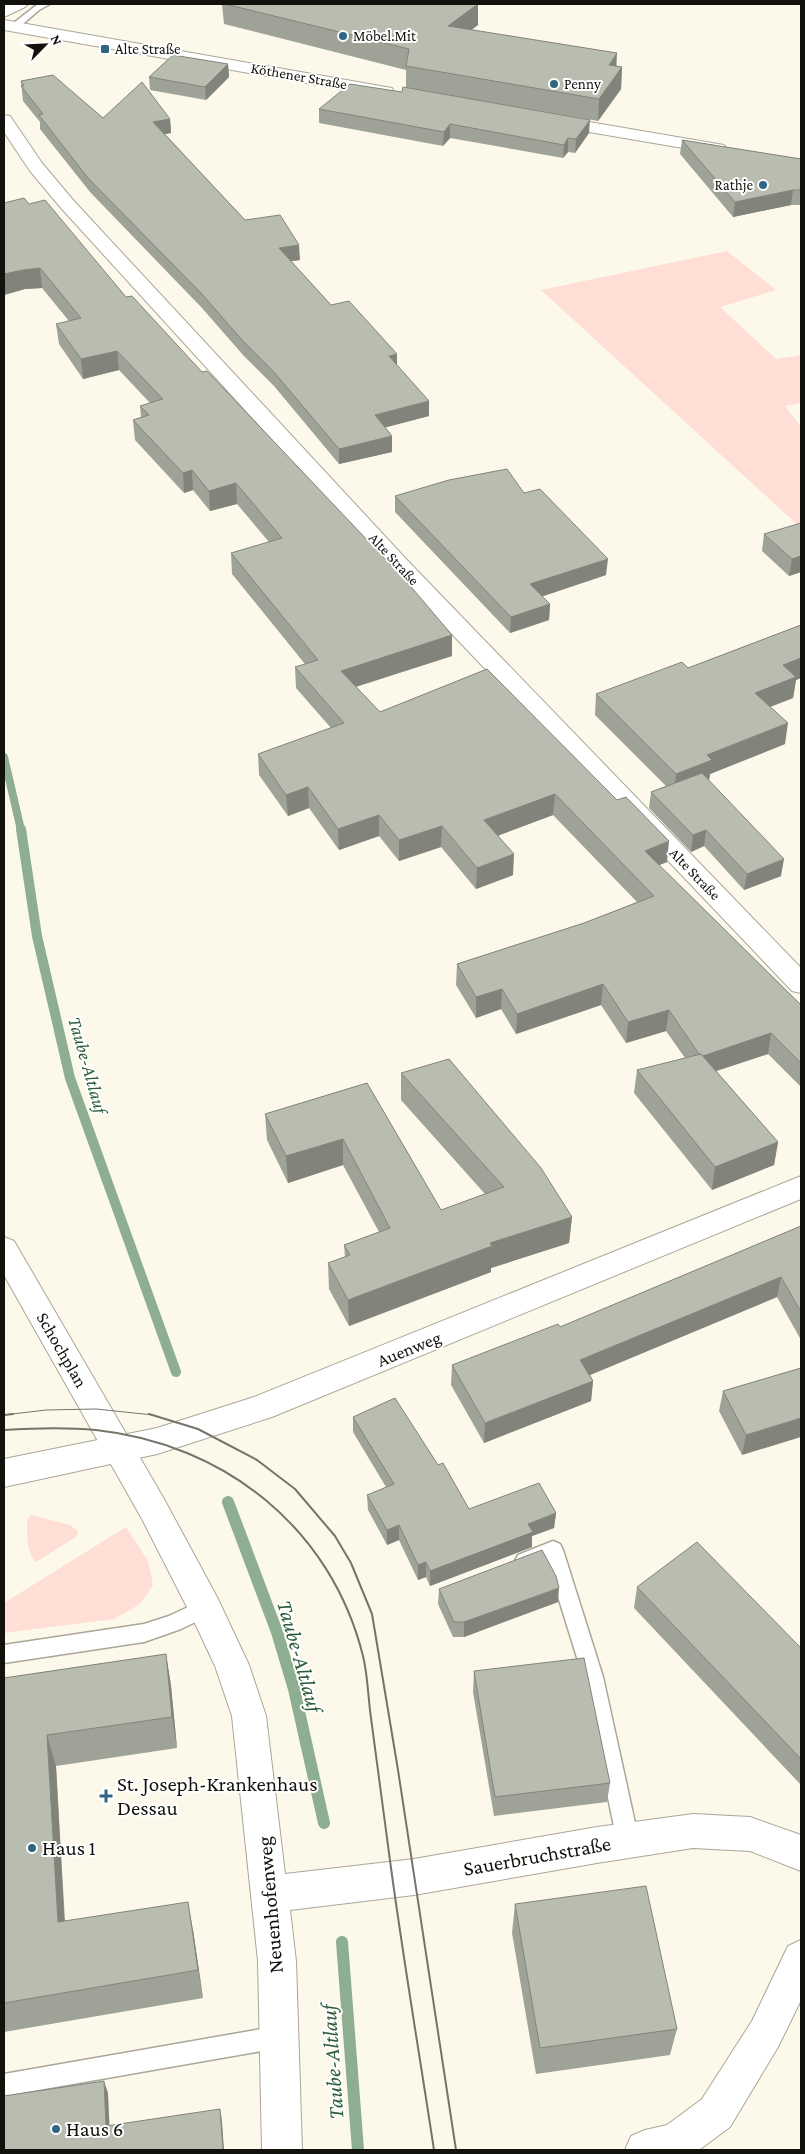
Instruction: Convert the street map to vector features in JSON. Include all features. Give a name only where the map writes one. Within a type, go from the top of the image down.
[{"type":"street","points":[[4,12],[20,4]]},
{"type":"street","name":"Köthener Straße","points":[[9,26],[399,94]]},
{"type":"street","points":[[542,119],[735,152]]},
{"type":"street","name":"Alte Straße","points":[[4,120],[36,167],[67,204],[379,543],[801,984]]},
{"type":"street","name":"Auenweg","points":[[4,1473],[157,1441],[305,1392],[801,1187]]},
{"type":"street","name":"Schochplan","points":[[4,1249],[120,1450]]},
{"type":"street","name":"Neuenhofenweg","points":[[120,1450],[205,1608],[232,1665],[249,1716],[277,1961],[282,2150]]},
{"type":"street","name":"Sauerbruchstraße","points":[[270,1894],[414,1877],[693,1831],[750,1834],[801,1853]]},
{"type":"street","points":[[645,2150],[676,2143],[716,2114],[765,2034],[801,1959]]},
{"type":"lane","points":[[9,26],[45,4]]},
{"type":"lane","points":[[508,1567],[553,1550],[593,1677],[628,1841]]},
{"type":"lane","points":[[4,1654],[144,1633],[174,1623],[205,1608]]},
{"type":"lane","points":[[4,2084],[279,2036]]},
{"type":"shaded area","points":[[727,251],[776,290],[720,307],[776,359],[801,355],[801,403],[785,406],[801,427],[801,528],[541,290]]},
{"type":"shaded area","points":[[31,1515],[70,1525],[78,1531],[77,1536],[36,1562],[30,1553],[28,1543],[27,1521]]},
{"type":"shaded area","points":[[126,1527],[148,1561],[153,1585],[140,1604],[114,1619],[4,1633],[4,1603]]},
{"type":"building","points":[[225,4],[478,4],[448,26],[617,53],[609,65],[622,67],[599,99],[406,66],[409,49]]},
{"type":"building","points":[[173,55],[228,64],[205,87],[149,77]]},
{"type":"building","points":[[53,75],[103,118],[142,82],[170,119],[153,122],[245,220],[280,215],[299,245],[279,248],[331,305],[349,301],[397,354],[389,356],[429,401],[375,415],[392,436],[339,449],[273,371],[242,340],[201,293],[88,178],[39,115],[43,114],[21,86],[24,86],[21,81]]},
{"type":"building","points":[[350,84],[402,92],[403,87],[590,120],[576,139],[568,138],[564,145],[450,124],[444,132],[319,109]]},
{"type":"building","points":[[682,140],[801,159],[801,190],[735,202]]},
{"type":"building","points":[[24,198],[29,204],[45,200],[126,297],[132,296],[202,372],[207,371],[407,582],[452,635],[341,671],[380,712],[487,669],[617,800],[626,797],[669,841],[645,851],[801,1005],[801,1063],[771,1033],[703,1056],[699,1054],[669,1010],[628,1022],[603,984],[517,1014],[502,989],[476,997],[457,964],[584,923],[654,896],[555,794],[484,820],[514,854],[477,868],[442,826],[399,840],[379,815],[338,829],[308,787],[286,795],[258,754],[344,723],[295,667],[318,660],[231,553],[282,538],[236,483],[209,491],[192,470],[183,473],[133,420],[149,415],[140,406],[163,399],[117,351],[81,359],[56,324],[81,318],[40,268],[4,274],[4,203]]},
{"type":"building","points":[[507,469],[524,493],[540,489],[608,559],[530,584],[550,604],[511,617],[395,496],[449,480]]},
{"type":"building","points":[[801,523],[801,556],[792,559],[764,534]]},
{"type":"building","points":[[801,625],[801,658],[783,665],[796,677],[755,693],[788,723],[707,755],[712,760],[676,774],[596,694],[682,662],[688,668]]},
{"type":"building","points":[[702,773],[784,859],[747,874],[706,830],[693,835],[651,792]]},
{"type":"building","points":[[701,1054],[778,1142],[715,1167],[637,1070]]},
{"type":"building","points":[[449,1059],[541,1168],[572,1217],[490,1243],[492,1246],[348,1300],[328,1263],[350,1255],[344,1245],[390,1228],[343,1139],[286,1156],[265,1114],[367,1083],[441,1210],[504,1187],[401,1073]]},
{"type":"building","points":[[801,1226],[801,1312],[781,1277],[580,1360],[593,1381],[485,1423],[452,1365],[558,1324],[560,1327]]},
{"type":"building","points":[[801,1368],[801,1418],[746,1435],[723,1391]]},
{"type":"building","points":[[395,1398],[438,1465],[443,1463],[469,1509],[539,1483],[556,1513],[528,1524],[533,1532],[430,1571],[426,1562],[418,1565],[399,1525],[387,1530],[367,1495],[394,1484],[353,1417]]},
{"type":"building","points":[[697,1542],[801,1648],[801,1759],[637,1587]]},
{"type":"building","points":[[542,1550],[556,1576],[559,1588],[464,1622],[454,1622],[439,1589]]},
{"type":"building","name":"Haus 1","points":[[166,1654],[172,1717],[47,1735],[58,1922],[188,1902],[198,1970],[4,2003],[4,1678]]},
{"type":"building","points":[[584,1658],[610,1783],[495,1797],[474,1671]]},
{"type":"building","points":[[646,1886],[677,2029],[540,2048],[515,1904]]},
{"type":"building","name":"Haus 6","points":[[104,2081],[106,2126],[220,2109],[223,2150],[4,2150],[4,2096]]},
{"type":"waterway","name":"Taube-Altlauf","points":[[4,757],[21,830]]},
{"type":"waterway","name":"Taube-Altlauf","points":[[21,829],[37,936],[70,1078],[176,1372]]},
{"type":"waterway","name":"Taube-Altlauf","points":[[228,1502],[277,1632],[294,1689],[324,1823]]},
{"type":"waterway","name":"Taube-Altlauf","points":[[342,1942],[358,2150]]},
{"type":"tram line","points":[[13,1414],[4,1415],[46,1410],[96,1409],[152,1415]]},
{"type":"tram line","points":[[152,1415],[198,1429],[257,1460],[295,1489],[335,1536],[351,1563],[372,1614],[398,1770],[456,2150]]},
{"type":"tram line","points":[[4,1430],[50,1428],[96,1430],[143,1438],[188,1453],[229,1474],[266,1500],[298,1532],[326,1569],[348,1610],[365,1664],[394,1890],[434,2150]]},
{"type":"place","name":"Möbel.Mit","points":[[343,36]]},
{"type":"place","name":"Alte Straße","points":[[105,49]]},
{"type":"place","name":"Penny","points":[[554,84]]},
{"type":"place","name":"Rathje","points":[[763,185]]},
{"type":"place","name":"St. Joseph-Krankenhaus Dessau","points":[[106,1796]]},
{"type":"place","name":"Haus 1","points":[[32,1848]]},
{"type":"place","name":"Haus 6","points":[[56,2129]]}]
